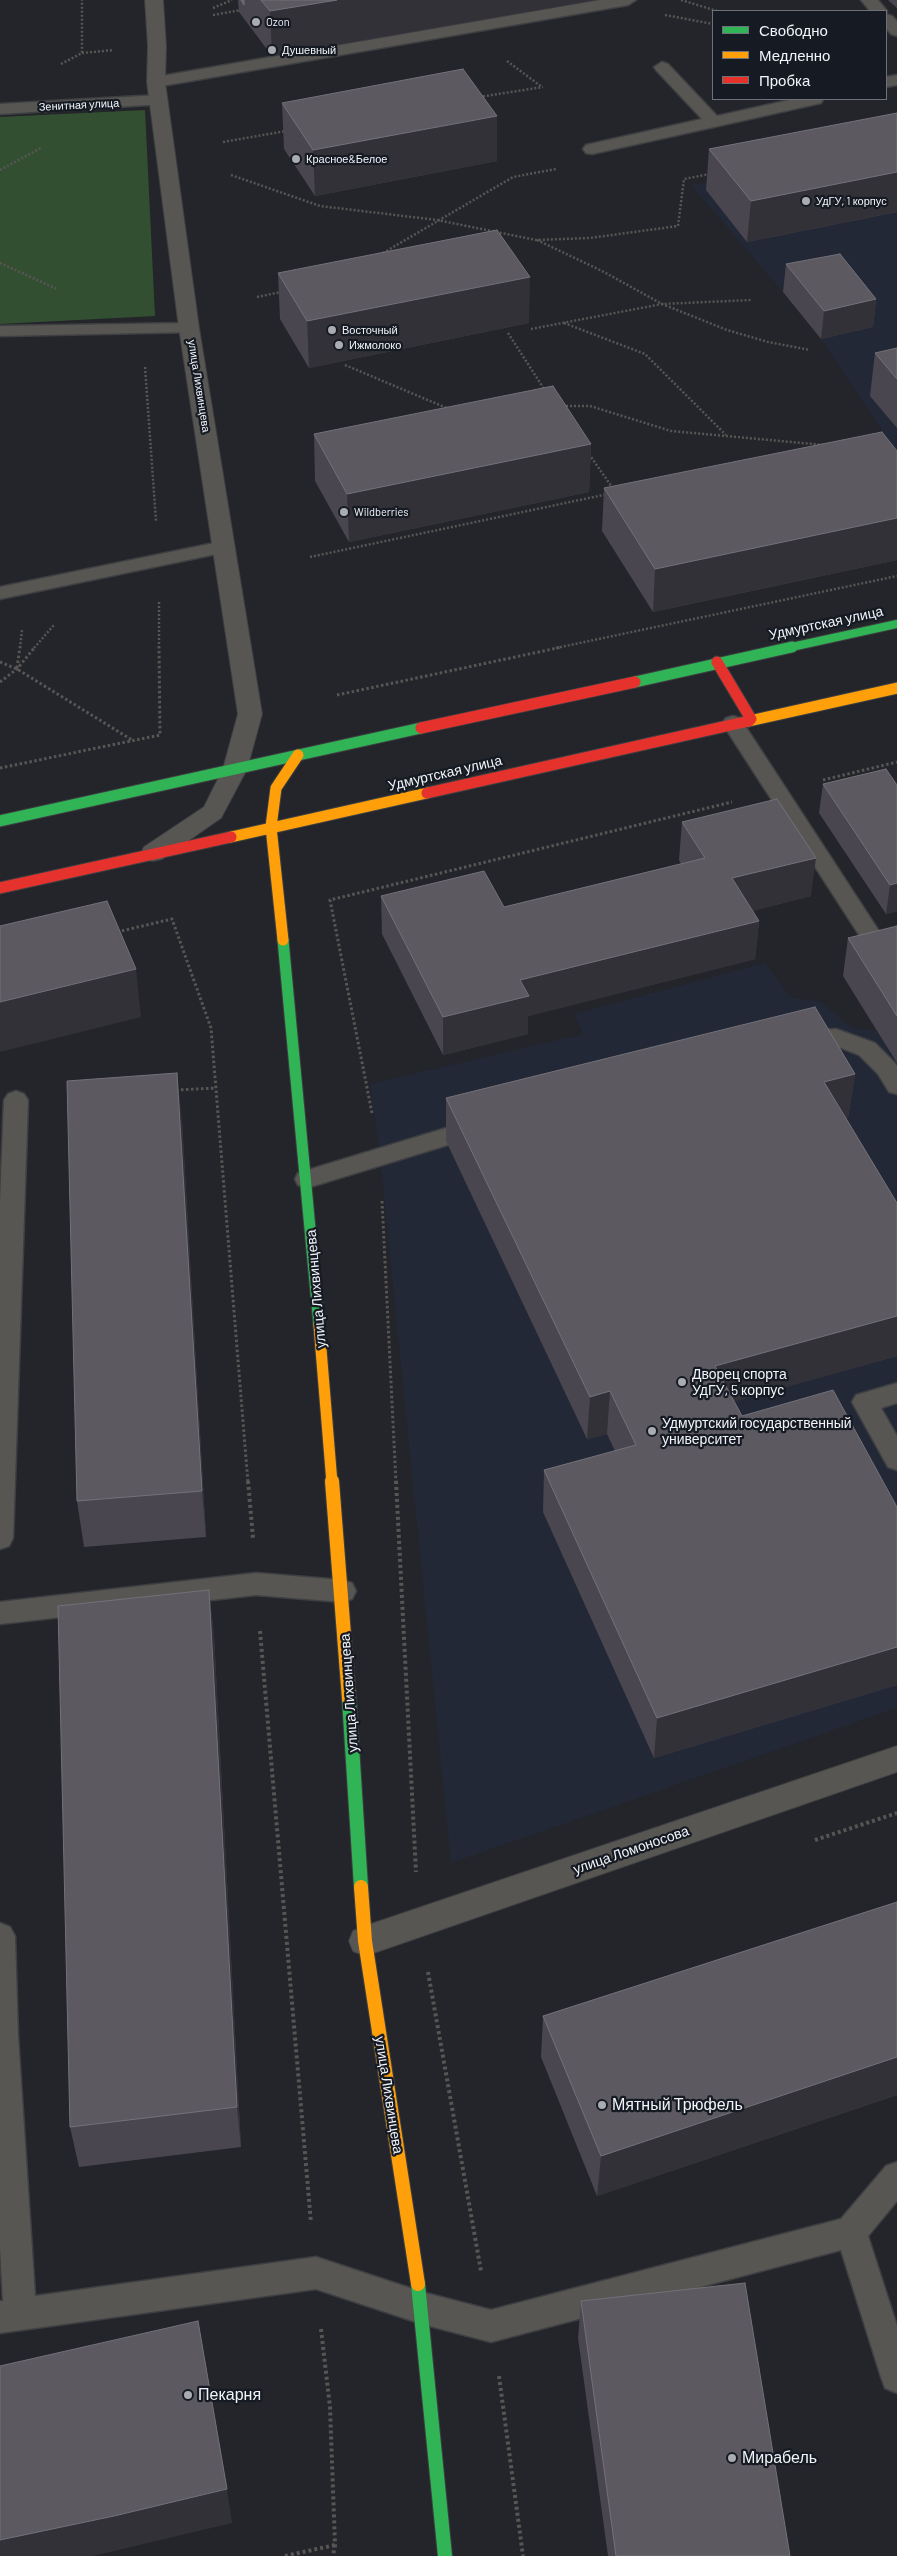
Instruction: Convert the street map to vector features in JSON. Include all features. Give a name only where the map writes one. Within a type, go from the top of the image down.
[{"type":"main road","name":"Удмуртская улица","points":[[0,822],[717,662],[897,624]]},
{"type":"main road","points":[[717,662],[742,721]]},
{"type":"main road","name":"Удмуртская улица","points":[[0,888],[742,721],[897,688]]},
{"type":"main road","name":"улица Лихвинцева","points":[[298,755],[276,788],[271,827],[306,1179],[342,1591],[365,1941],[422,2308],[445,2556]]},
{"type":"street","name":"улица Лихвинцева","points":[[153,854],[212,812],[235,769],[250,714],[189,328],[157,91],[154,0]]},
{"type":"street","name":"улица Ломоносова","points":[[365,1941],[419,1921],[897,1760]]},
{"type":"lane","name":"Зенитная улица","points":[[0,109],[157,91],[628,0]]},
{"type":"lane","points":[[869,0],[878,10]]},
{"type":"lane","points":[[887,20],[897,31]]},
{"type":"lane","points":[[662,68],[714,122]]},
{"type":"lane","points":[[592,149],[811,100]]},
{"type":"lane","points":[[0,331],[189,328]]},
{"type":"lane","points":[[0,593],[158,559],[224,547]]},
{"type":"lane","points":[[742,721],[777,791],[882,953]]},
{"type":"lane","points":[[775,1042],[784,1039],[836,1038],[868,1049],[886,1068],[897,1086]]},
{"type":"lane","points":[[0,1538],[16,1100]]},
{"type":"lane","points":[[306,1179],[380,1155],[501,1120]]},
{"type":"lane","points":[[897,1393],[865,1402],[897,1460]]},
{"type":"lane","points":[[0,1613],[256,1584],[342,1591]]},
{"type":"lane","points":[[0,1936],[10,2315],[316,2273],[422,2308],[491,2326],[851,2232],[897,2177]]},
{"type":"lane","points":[[851,2232],[897,2377]]},
{"type":"path","points":[[58,65],[82,53],[82,0]]},
{"type":"path","points":[[213,8],[232,0]]},
{"type":"path","points":[[681,0],[714,10]]},
{"type":"path","points":[[213,15],[242,10]]},
{"type":"path","points":[[476,97],[543,87]]},
{"type":"path","points":[[223,142],[291,130]]},
{"type":"path","points":[[379,256],[437,220],[513,177],[562,168]]},
{"type":"path","points":[[231,175],[320,206],[437,220],[536,240],[590,238],[678,226],[684,179],[713,173]]},
{"type":"path","points":[[536,240],[604,272],[662,304],[727,330],[768,342],[810,350]]},
{"type":"path","points":[[0,263],[60,290]]},
{"type":"path","points":[[257,297],[284,292]]},
{"type":"path","points":[[531,329],[662,304],[752,300]]},
{"type":"path","points":[[563,323],[645,354],[727,436]]},
{"type":"path","points":[[0,768],[160,735],[158,559],[143,328]]},
{"type":"path","points":[[508,334],[550,398]]},
{"type":"path","points":[[345,365],[451,410]]},
{"type":"path","points":[[555,406],[590,406],[671,430],[832,445]]},
{"type":"path","points":[[310,557],[616,493],[588,454]]},
{"type":"path","points":[[0,682],[17,669],[100,572]]},
{"type":"path","points":[[337,695],[897,576]]},
{"type":"path","points":[[0,662],[17,669],[133,741]]},
{"type":"path","points":[[523,2556],[491,2326],[419,1921],[380,1155],[330,900],[897,762]]},
{"type":"path","points":[[115,933],[172,919],[211,1028],[256,1584],[316,2273],[330,2408],[335,2545],[333,2556]]},
{"type":"path","points":[[168,1091],[216,1088]]},
{"type":"path","points":[[285,2556],[335,2545]]},
{"type":"shaded area","points":[[897,151],[897,453],[821,339],[873,327],[837,283],[783,292],[691,185]]},
{"type":"shaded area","name":"Удмуртский государственный университет","points":[[765,963],[790,997],[821,1002],[851,1027],[877,1031],[897,1064],[897,1708],[451,1863],[380,1155],[370,1084],[583,1034],[574,1014]]},
{"type":"green space","points":[[145,110],[155,316],[0,324],[0,117]]},
{"type":"building","points":[[261,0],[337,0],[270,11]]},
{"type":"building","points":[[463,69],[497,116],[313,150],[282,103]]},
{"type":"building","points":[[897,113],[897,172],[751,201],[709,149]]},
{"type":"building","points":[[497,230],[530,277],[307,321],[278,273]]},
{"type":"building","points":[[840,254],[876,299],[824,311],[786,264]]},
{"type":"building","points":[[897,348],[897,379],[875,353]]},
{"type":"building","points":[[553,386],[591,444],[347,494],[314,434]]},
{"type":"building","points":[[882,432],[897,451],[897,518],[655,569],[604,488]]},
{"type":"building","points":[[886,769],[897,785],[897,883],[890,885],[823,784]]},
{"type":"building","points":[[777,799],[816,858],[732,878],[759,921],[520,980],[529,996],[443,1017],[381,896],[484,871],[504,907],[705,858],[682,822]]},
{"type":"building","points":[[107,901],[136,969],[0,1002],[0,926]]},
{"type":"building","points":[[897,926],[897,1016],[848,938]]},
{"type":"building","name":"Дворец спорта УдГУ, 5 корпус","points":[[815,1007],[855,1074],[824,1082],[897,1203],[897,1316],[715,1366],[742,1416],[833,1390],[897,1507],[897,1647],[657,1718],[544,1470],[636,1445],[610,1391],[590,1397],[446,1098]]},
{"type":"building","points":[[177,1073],[202,1491],[77,1501],[67,1081]]},
{"type":"building","points":[[209,1590],[237,2107],[70,2127],[58,1606]]},
{"type":"building","points":[[897,1902],[897,2057],[601,2156],[543,2016]]},
{"type":"building","points":[[745,2283],[790,2556],[616,2556],[581,2301]]},
{"type":"building","points":[[198,2321],[227,2489],[114,2516],[0,2540],[0,2366]]},
{"type":"traffic: fast","points":[[635,682],[897,624]]},
{"type":"traffic: fast","points":[[0,821],[421,728]]},
{"type":"traffic: fast","points":[[283,940],[319,1325]]},
{"type":"traffic: fast","points":[[349,1699],[361,1887]]},
{"type":"traffic: fast","points":[[418,2284],[445,2556]]},
{"type":"traffic: slow","points":[[749,721],[897,688]]},
{"type":"traffic: slow","points":[[283,940],[271,827],[276,788],[298,755]]},
{"type":"traffic: slow","points":[[231,837],[427,793]]},
{"type":"traffic: slow","points":[[319,1325],[349,1699]]},
{"type":"traffic: slow","points":[[361,1887],[365,1941],[418,2284]]},
{"type":"traffic: jam","points":[[717,662],[751,719]]},
{"type":"traffic: jam","points":[[421,728],[635,682]]},
{"type":"traffic: jam","points":[[427,793],[749,721]]},
{"type":"traffic: jam","points":[[0,888],[231,837]]},
{"type":"place","name":"Ozon","points":[[256,22]]},
{"type":"place","name":"Душевный","points":[[272,50]]},
{"type":"place","name":"Красное&Белое","points":[[296,159]]},
{"type":"place","name":"УдГУ, 1 корпус","points":[[806,201]]},
{"type":"place","name":"Восточный","points":[[332,330]]},
{"type":"place","name":"Ижмолоко","points":[[339,345]]},
{"type":"place","name":"Wildberries","points":[[344,512]]},
{"type":"place","name":"Дворец спорта УдГУ, 5 корпус","points":[[682,1382]]},
{"type":"place","name":"Удмуртский государственный университет","points":[[652,1431]]},
{"type":"place","name":"Мятный Трюфель","points":[[602,2105]]},
{"type":"place","name":"Пекарня","points":[[188,2395]]},
{"type":"place","name":"Мирабель","points":[[732,2458]]}]
